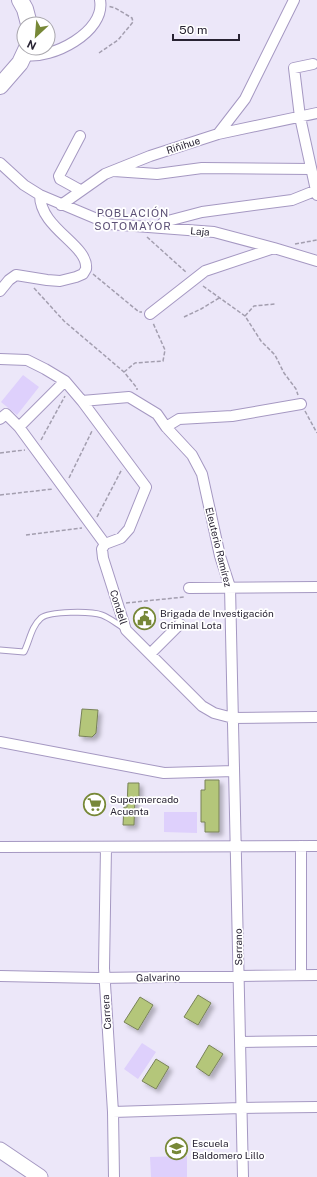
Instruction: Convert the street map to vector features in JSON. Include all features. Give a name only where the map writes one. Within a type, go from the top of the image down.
[{"type":"main road","points":[[20,0],[27,16]]},
{"type":"main road","points":[[0,86],[20,63],[24,56]]},
{"type":"main road","points":[[0,1150],[40,1177]]},
{"type":"street","points":[[218,134],[245,99],[294,0]]},
{"type":"street","points":[[56,50],[74,42],[88,31],[97,18],[100,3]]},
{"type":"street","points":[[159,227],[164,222],[202,212],[292,200],[317,192],[300,117],[294,68],[313,64]]},
{"type":"street","name":"Riñihue","points":[[61,205],[98,178],[150,156],[218,134],[317,113]]},
{"type":"street","points":[[80,136],[58,176],[60,179],[80,190]]},
{"type":"street","name":"Laja","points":[[0,163],[24,185],[40,195],[109,224],[214,232],[317,261]]},
{"type":"street","points":[[112,171],[157,174],[202,168],[311,169]]},
{"type":"street","points":[[0,291],[16,275],[60,281],[83,274],[86,269],[85,260],[79,251],[55,228],[43,213],[40,195]]},
{"type":"street","points":[[150,314],[205,271],[274,248]]},
{"type":"street","points":[[0,359],[27,360],[45,369],[68,384],[97,420],[146,487],[129,529],[121,538],[105,544],[20,427],[6,414],[0,419]]},
{"type":"street","points":[[20,427],[68,384]]},
{"type":"street","name":"Eleuterio Ramírez","points":[[82,401],[129,397],[139,402],[157,414],[166,427],[192,455],[202,474],[220,556],[230,587],[233,718]]},
{"type":"street","points":[[166,427],[179,420],[232,416],[301,404]]},
{"type":"street","name":"Condell","points":[[105,544],[102,549],[102,555],[126,630],[202,706],[214,713],[233,718],[317,718]]},
{"type":"street","points":[[189,592],[230,587],[317,587]]},
{"type":"street","points":[[151,654],[180,624]]},
{"type":"street","name":"Serrano","points":[[233,718],[243,1177]]},
{"type":"street","points":[[0,742],[164,773],[234,771]]},
{"type":"street","points":[[301,846],[301,975]]},
{"type":"street","points":[[0,847],[317,846]]},
{"type":"street","name":"Carrera","points":[[106,847],[104,978],[113,1112],[114,1177]]},
{"type":"street","name":"Galvarino","points":[[0,976],[104,978],[317,975]]},
{"type":"street","points":[[240,1042],[317,1041]]},
{"type":"street","points":[[113,1112],[317,1107]]},
{"type":"lane","points":[[0,650],[24,652],[30,635],[38,621],[43,617],[55,614],[89,613],[102,615],[126,630]]},
{"type":"path","points":[[99,52],[118,40],[133,21],[132,18],[115,8],[100,3]]},
{"type":"path","points":[[138,226],[144,234],[194,280],[245,316],[261,341],[275,355],[284,373],[296,389],[301,404],[317,433]]},
{"type":"path","points":[[293,244],[317,240]]},
{"type":"path","points":[[86,269],[139,312],[150,314],[165,350],[163,361],[135,362],[124,372]]},
{"type":"path","points":[[24,276],[64,321],[124,372],[137,388],[139,402]]},
{"type":"path","points":[[184,317],[202,309],[220,298]]},
{"type":"path","points":[[245,316],[254,306],[275,304]]},
{"type":"path","points":[[0,452],[36,449],[68,384]]},
{"type":"path","points":[[0,495],[64,488],[97,420]]},
{"type":"path","points":[[26,535],[92,527],[126,460]]},
{"type":"path","points":[[118,604],[189,592]]},
{"type":"shaded area","points":[[23,375],[39,387],[17,415],[1,402]]},
{"type":"shaded area","points":[[164,812],[197,812],[197,833],[164,832]]},
{"type":"shaded area","points":[[142,1043],[156,1052],[138,1079],[124,1069]]},
{"type":"shaded area","points":[[187,1156],[187,1177],[151,1177],[150,1157]]},
{"type":"building","points":[[82,709],[98,710],[96,733],[92,737],[79,736]]},
{"type":"building","points":[[205,780],[219,780],[219,832],[205,832],[205,822],[201,822],[201,790],[205,790]]},
{"type":"building","points":[[128,783],[139,783],[139,797],[135,797],[134,825],[123,825],[124,807],[127,807]]},
{"type":"building","points":[[198,995],[211,1003],[198,1025],[184,1017]]},
{"type":"building","points":[[140,997],[153,1005],[138,1030],[124,1022]]},
{"type":"building","points":[[209,1045],[223,1054],[209,1076],[196,1067]]},
{"type":"building","points":[[156,1059],[169,1067],[156,1089],[142,1081]]},
{"type":"place","name":"Brigada de Investigación Criminal Lota","points":[[144,619]]},
{"type":"place","name":"Supermercado Acuenta","points":[[94,805]]},
{"type":"place","name":"Escuela Baldomero Lillo","points":[[177,1149]]},
{"type":"district","name":"POBLACIÓN SOTOMAYOR","points":[[133,219]]}]
